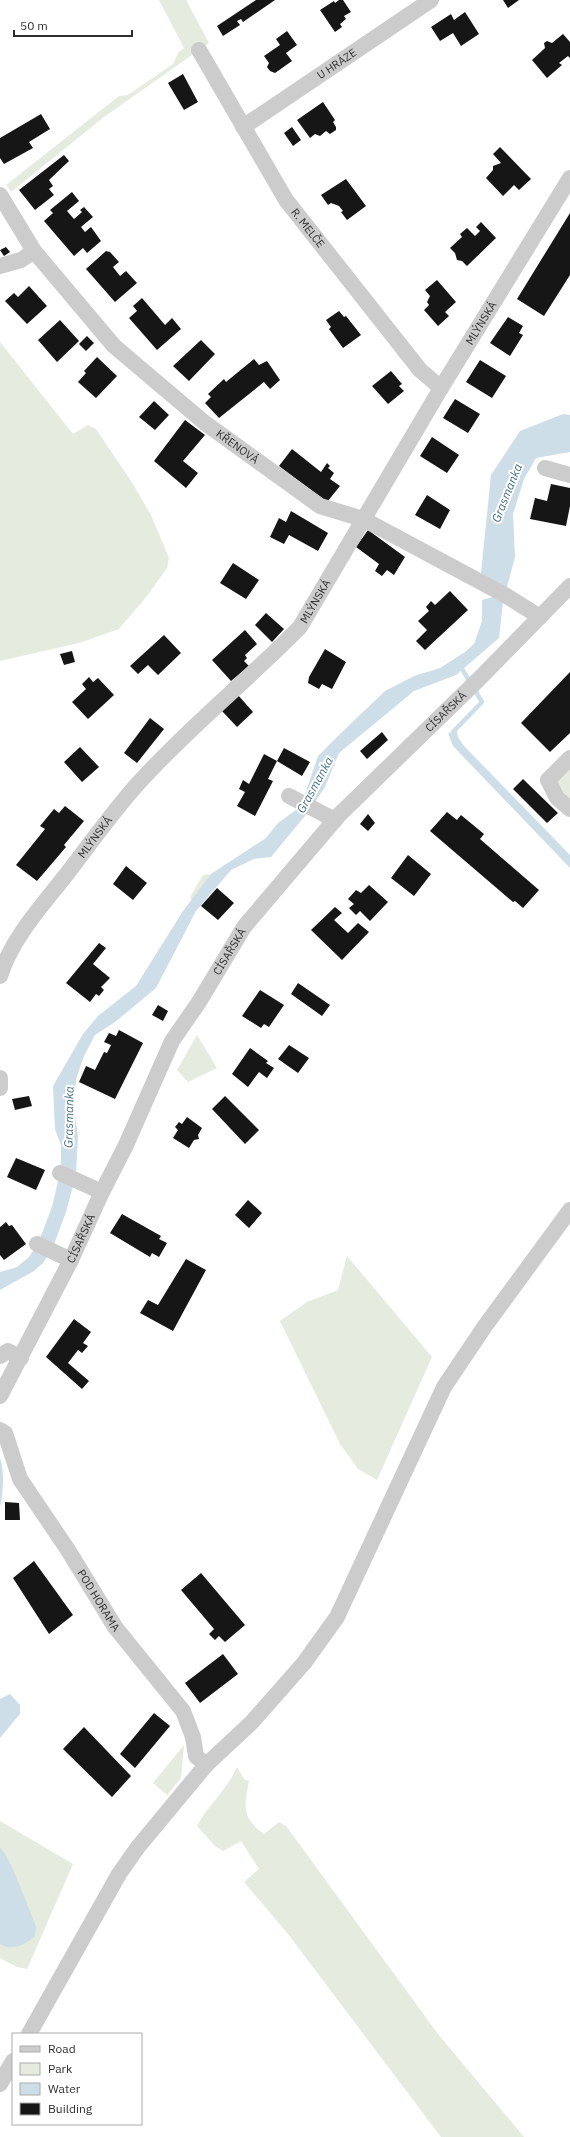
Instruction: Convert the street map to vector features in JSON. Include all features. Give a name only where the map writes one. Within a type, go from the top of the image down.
[{"type":"street","name":"U HRÁZE","points":[[243,127],[431,0]]},
{"type":"street","name":"R. MELČE","points":[[199,50],[286,200],[420,370],[441,388]]},
{"type":"street","name":"MLÝNSKÁ","points":[[0,976],[4,962],[26,926],[144,777],[194,726],[276,652],[300,627],[441,388],[570,178]]},
{"type":"street","name":"KŘENOVÁ","points":[[0,195],[34,251],[114,346],[205,423],[320,506],[363,519],[499,592],[540,617]]},
{"type":"street","points":[[0,266],[21,260],[34,251]]},
{"type":"street","points":[[545,468],[570,475]]},
{"type":"street","name":"CÍSAŘSKÁ","points":[[0,1396],[21,1358],[126,1145],[174,1038],[199,1002],[249,921],[335,820],[570,586]]},
{"type":"street","points":[[570,758],[548,780],[557,798],[570,809]]},
{"type":"street","points":[[301,802],[335,820]]},
{"type":"street","points":[[0,1078],[0,1088]]},
{"type":"street","points":[[60,1173],[102,1192]]},
{"type":"street","points":[[30,2033],[119,1874],[138,1846],[206,1765],[252,1722],[294,1675],[337,1617],[444,1387],[484,1326],[570,1210]]},
{"type":"street","points":[[44,1247],[70,1260]]},
{"type":"street","points":[[0,1356],[8,1352],[21,1358]]},
{"type":"street","name":"POD HORAMA","points":[[0,1430],[5,1433],[20,1479],[68,1550],[115,1627],[183,1711],[193,1737],[196,1756],[206,1765]]},
{"type":"street","points":[[0,2084],[12,2063]]},
{"type":"green space","points":[[159,0],[186,0],[209,43],[104,117],[11,192],[6,185],[119,96],[128,95],[173,64],[178,53],[184,48]]},
{"type":"green space","points":[[0,342],[73,434],[88,425],[96,429],[133,484],[151,515],[169,558],[167,568],[147,596],[119,629],[79,643],[0,661]]},
{"type":"green space","points":[[570,764],[570,800],[557,785],[561,773]]},
{"type":"green space","points":[[211,874],[192,901],[190,897],[203,875]]},
{"type":"green space","points":[[197,1035],[217,1068],[188,1082],[177,1070]]},
{"type":"green space","points":[[347,1256],[432,1357],[377,1480],[358,1469],[340,1444],[280,1321],[307,1302],[338,1290]]},
{"type":"green space","points":[[184,1745],[181,1778],[167,1795],[153,1783]]},
{"type":"green space","points":[[237,1767],[244,1779],[249,1781],[245,1805],[251,1822],[264,1834],[279,1822],[286,1826],[438,2034],[524,2137],[441,2137],[288,1934],[244,1882],[259,1869],[241,1841],[223,1851],[215,1846],[197,1826],[206,1811],[228,1783]]},
{"type":"green space","points":[[0,1821],[73,1864],[27,1969],[17,1967],[0,1958]]},
{"type":"water","name":"Grasmanka","points":[[563,414],[570,415],[570,452],[536,458],[524,479],[513,514],[515,557],[503,602],[499,638],[456,675],[414,691],[339,753],[325,787],[309,811],[271,857],[254,859],[231,870],[196,911],[156,988],[115,1022],[95,1035],[84,1056],[76,1079],[74,1109],[78,1136],[76,1175],[66,1212],[53,1247],[43,1263],[34,1271],[0,1290],[0,1272],[17,1267],[29,1257],[39,1241],[52,1207],[61,1168],[61,1145],[55,1129],[53,1086],[83,1034],[98,1016],[136,986],[183,911],[211,874],[266,838],[277,824],[301,806],[318,756],[340,734],[385,691],[414,676],[440,668],[465,652],[474,644],[482,621],[482,600],[493,597],[492,580],[481,573],[491,475],[520,431]]},
{"type":"water","points":[[457,731],[458,737],[463,745],[570,855],[570,868],[453,746],[448,733]]},
{"type":"water","points":[[0,1458],[3,1470],[3,1482],[0,1507]]},
{"type":"water","points":[[10,1694],[20,1705],[20,1714],[0,1738],[0,1699]]},
{"type":"water","points":[[0,1848],[9,1860],[36,1926],[35,1936],[28,1942],[14,1947],[0,1944]]},
{"type":"building","points":[[256,0],[275,0],[243,22],[241,19],[237,21],[240,25],[223,36],[217,26]]},
{"type":"building","points":[[339,0],[343,0],[351,12],[344,16],[346,19],[340,24],[342,27],[335,32],[320,10],[334,1],[335,3]]},
{"type":"building","points":[[503,0],[519,0],[508,8]]},
{"type":"building","points":[[465,12],[479,34],[461,46],[453,33],[440,41],[431,27],[451,14],[454,20]]},
{"type":"building","points":[[287,31],[297,45],[286,53],[292,61],[275,73],[270,71],[267,67],[269,63],[264,56],[280,45],[276,39]]},
{"type":"building","points":[[563,34],[570,42],[570,58],[568,56],[559,63],[562,65],[547,78],[532,60],[545,48],[544,43],[547,41],[552,43]]},
{"type":"building","points":[[183,74],[198,102],[184,110],[168,83]]},
{"type":"building","points":[[323,102],[335,120],[333,122],[336,130],[330,134],[326,131],[320,136],[315,134],[310,138],[297,120]]},
{"type":"building","points":[[41,114],[50,129],[29,142],[33,148],[4,164],[0,158],[0,138]]},
{"type":"building","points":[[292,127],[301,140],[293,146],[284,133]]},
{"type":"building","points":[[500,147],[531,179],[519,190],[514,185],[503,196],[486,178],[493,170],[493,166],[501,163],[493,154]]},
{"type":"building","points":[[64,155],[69,161],[49,180],[53,186],[49,189],[54,195],[35,210],[19,190]]},
{"type":"building","points":[[346,179],[366,206],[347,220],[341,212],[343,211],[339,206],[331,203],[328,205],[321,195]]},
{"type":"building","points":[[72,192],[79,201],[67,211],[74,219],[82,212],[80,210],[84,207],[93,217],[81,227],[85,232],[91,227],[101,241],[87,253],[83,248],[74,256],[44,221],[53,213],[50,210]]},
{"type":"building","points":[[570,213],[570,275],[544,316],[517,299]]},
{"type":"building","points":[[481,222],[496,238],[467,266],[462,261],[457,260],[455,253],[450,248],[462,237],[460,234],[467,228],[475,236],[480,231],[476,227]]},
{"type":"building","points":[[6,247],[10,252],[4,256],[0,250]]},
{"type":"building","points":[[106,251],[110,252],[119,262],[113,267],[120,276],[126,271],[137,283],[115,302],[86,269]]},
{"type":"building","points":[[437,280],[456,302],[445,312],[449,316],[438,326],[424,310],[429,305],[427,302],[430,296],[425,290]]},
{"type":"building","points":[[29,286],[47,306],[27,324],[5,301],[14,293],[18,297]]},
{"type":"building","points":[[142,298],[165,325],[172,318],[181,329],[157,350],[129,318],[137,311],[133,306]]},
{"type":"building","points":[[339,311],[344,317],[346,316],[361,335],[343,348],[329,329],[331,327],[326,320]]},
{"type":"building","points":[[508,317],[523,326],[519,333],[523,335],[510,356],[490,343]]},
{"type":"building","points":[[60,320],[79,341],[57,362],[38,340]]},
{"type":"building","points":[[87,336],[94,343],[86,351],[79,344]]},
{"type":"building","points":[[201,340],[215,354],[189,381],[173,366]]},
{"type":"building","points":[[97,357],[117,376],[96,398],[78,382],[86,373],[84,371]]},
{"type":"building","points":[[254,359],[259,365],[267,361],[280,380],[270,389],[264,382],[219,418],[205,403],[211,397],[208,394],[224,379],[226,382]]},
{"type":"building","points":[[480,360],[506,376],[492,398],[466,382]]},
{"type":"building","points":[[391,371],[402,384],[399,386],[404,391],[388,404],[372,386]]},
{"type":"building","points":[[455,399],[480,414],[468,433],[443,418]]},
{"type":"building","points":[[154,401],[169,415],[155,430],[139,417]]},
{"type":"building","points":[[185,420],[205,435],[183,461],[198,473],[186,488],[154,461]]},
{"type":"building","points":[[432,437],[459,455],[447,473],[420,456]]},
{"type":"building","points":[[292,449],[321,472],[327,463],[330,466],[328,468],[334,473],[330,479],[340,486],[327,502],[279,466]]},
{"type":"building","points":[[551,484],[570,488],[570,506],[566,526],[530,519],[535,498],[547,501]]},
{"type":"building","points":[[427,495],[450,510],[440,529],[415,515]]},
{"type":"building","points":[[291,511],[328,533],[318,551],[289,535],[284,544],[270,537],[279,518],[286,522]]},
{"type":"building","points":[[368,530],[405,557],[394,575],[387,570],[382,576],[375,571],[379,564],[356,547]]},
{"type":"building","points":[[233,563],[259,580],[246,599],[220,583]]},
{"type":"building","points":[[450,591],[468,610],[425,650],[416,641],[427,630],[418,621],[429,611],[426,607],[431,601],[435,605]]},
{"type":"building","points":[[266,613],[284,629],[272,642],[255,625]]},
{"type":"building","points":[[245,630],[257,644],[245,655],[247,658],[244,661],[249,666],[231,681],[212,660]]},
{"type":"building","points":[[164,635],[181,653],[158,675],[148,665],[138,674],[130,666]]},
{"type":"building","points":[[325,649],[346,662],[332,689],[322,684],[319,689],[308,683],[309,677]]},
{"type":"building","points":[[72,651],[75,662],[64,665],[60,654]]},
{"type":"building","points":[[570,672],[570,733],[550,752],[521,723]]},
{"type":"building","points":[[89,677],[93,682],[98,678],[114,695],[88,719],[72,702],[86,689],[82,684]]},
{"type":"building","points":[[238,695],[253,712],[237,727],[222,711]]},
{"type":"building","points":[[150,718],[164,729],[137,763],[124,753]]},
{"type":"building","points":[[382,732],[388,740],[367,759],[360,751]]},
{"type":"building","points":[[80,747],[99,767],[82,782],[64,762]]},
{"type":"building","points":[[284,748],[310,762],[302,776],[277,761]]},
{"type":"building","points":[[264,754],[277,761],[268,779],[273,781],[255,816],[237,806],[245,792],[239,789],[243,780],[249,784]]},
{"type":"building","points":[[523,779],[558,813],[547,823],[513,789]]},
{"type":"building","points":[[65,806],[84,821],[64,845],[66,847],[37,881],[16,865],[45,829],[40,826],[54,809],[59,813]]},
{"type":"building","points":[[447,812],[457,820],[461,815],[484,834],[480,839],[539,890],[523,908],[515,901],[513,902],[430,831]]},
{"type":"building","points":[[368,814],[375,823],[368,831],[360,824]]},
{"type":"building","points":[[408,855],[431,874],[414,896],[391,878]]},
{"type":"building","points":[[126,866],[147,883],[133,900],[113,884]]},
{"type":"building","points":[[369,885],[388,902],[370,921],[360,911],[356,915],[349,908],[354,904],[348,899],[356,890],[361,893]]},
{"type":"building","points":[[217,888],[234,903],[218,920],[201,906]]},
{"type":"building","points":[[335,907],[342,913],[334,920],[348,933],[358,923],[369,932],[342,960],[311,930]]},
{"type":"building","points":[[99,943],[106,948],[93,964],[110,978],[101,987],[104,990],[99,996],[96,994],[90,1002],[66,983]]},
{"type":"building","points":[[298,983],[330,1005],[322,1016],[291,994]]},
{"type":"building","points":[[260,990],[284,1005],[269,1027],[264,1024],[261,1028],[242,1016]]},
{"type":"building","points":[[158,1005],[168,1011],[163,1021],[152,1015]]},
{"type":"building","points":[[119,1030],[143,1043],[115,1099],[79,1082],[86,1066],[95,1070],[104,1052],[107,1053],[111,1045],[104,1042],[109,1033],[116,1036]]},
{"type":"building","points":[[289,1045],[309,1058],[298,1073],[278,1059]]},
{"type":"building","points":[[250,1048],[268,1061],[266,1063],[274,1068],[267,1078],[259,1072],[248,1087],[232,1074]]},
{"type":"building","points":[[29,1096],[32,1106],[15,1110],[12,1099]]},
{"type":"building","points":[[225,1096],[259,1130],[245,1144],[212,1109]]},
{"type":"building","points":[[187,1117],[202,1128],[198,1135],[199,1139],[194,1140],[189,1148],[173,1138],[178,1130],[175,1127],[179,1122],[182,1124]]},
{"type":"building","points":[[16,1158],[45,1170],[36,1190],[7,1177]]},
{"type":"building","points":[[248,1200],[262,1213],[249,1228],[235,1215]]},
{"type":"building","points":[[122,1214],[161,1236],[159,1239],[167,1243],[159,1257],[152,1253],[150,1257],[110,1233]]},
{"type":"building","points":[[6,1222],[9,1226],[12,1225],[26,1244],[4,1260],[0,1255],[0,1227]]},
{"type":"building","points":[[186,1259],[206,1270],[173,1331],[140,1313],[148,1300],[158,1305]]},
{"type":"building","points":[[74,1319],[91,1332],[83,1343],[88,1346],[82,1353],[78,1350],[68,1363],[89,1381],[82,1389],[46,1357]]},
{"type":"building","points":[[5,1502],[19,1503],[20,1520],[5,1520]]},
{"type":"building","points":[[34,1561],[73,1615],[49,1634],[13,1578]]},
{"type":"building","points":[[201,1573],[245,1625],[225,1642],[219,1636],[215,1640],[209,1634],[214,1629],[181,1590]]},
{"type":"building","points":[[223,1654],[238,1674],[200,1703],[185,1683]]},
{"type":"building","points":[[154,1713],[170,1726],[135,1768],[120,1754]]},
{"type":"building","points":[[84,1727],[131,1776],[112,1797],[63,1749]]},
{"type":"waterway","points":[[455,737],[453,732],[482,702],[459,664]]}]
